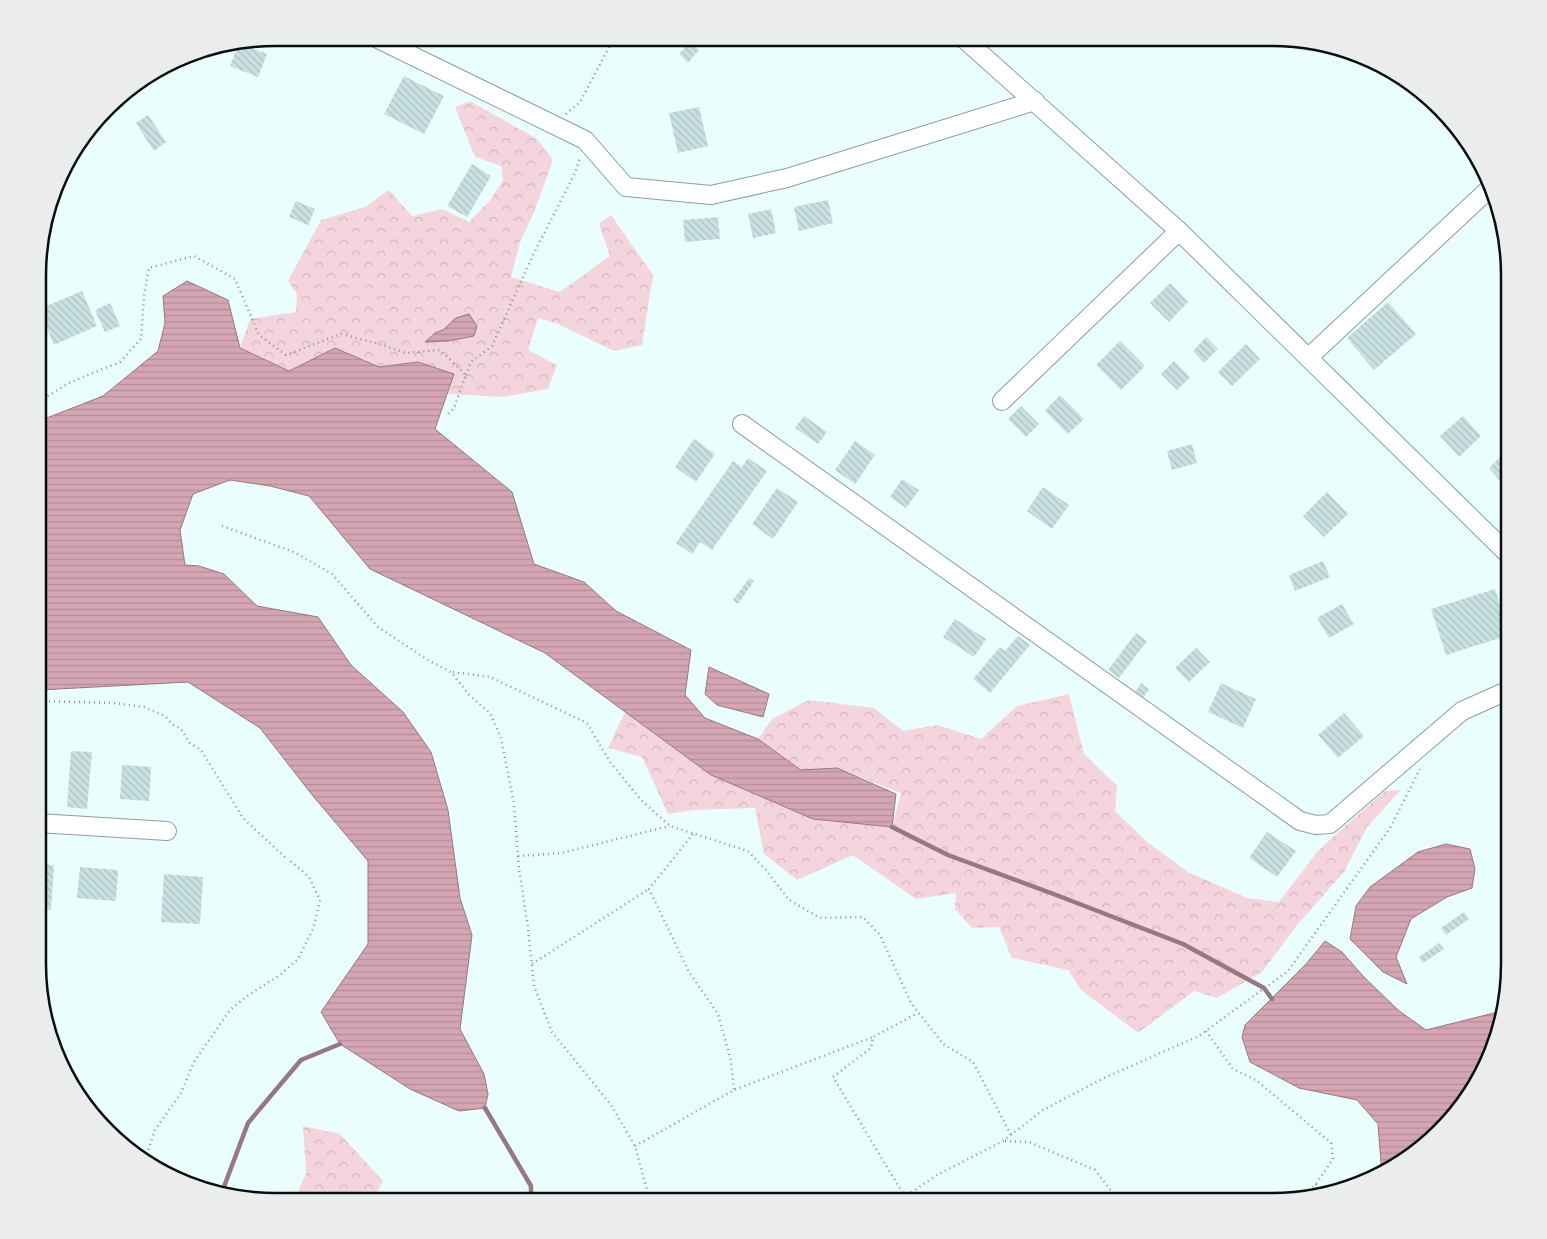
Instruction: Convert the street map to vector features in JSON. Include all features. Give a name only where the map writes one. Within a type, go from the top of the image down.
[{"type":"street","points":[[392,46],[585,140],[626,186],[711,195],[787,178],[1035,101]]},
{"type":"street","points":[[972,46],[1179,230],[1501,547]]},
{"type":"street","points":[[1308,358],[1486,195]]},
{"type":"street","points":[[1002,401],[1179,230]]},
{"type":"street","points":[[742,424],[1300,822],[1316,825],[1330,824],[1462,711],[1501,694]]},
{"type":"street","points":[[46,823],[167,831]]},
{"type":"path","points":[[555,125],[580,102],[610,46]]},
{"type":"path","points":[[446,415],[454,408],[471,362],[492,346],[533,255],[575,173],[585,140]]},
{"type":"path","points":[[46,396],[71,382],[120,362],[141,339],[144,296],[149,268],[194,256],[235,279],[259,335],[286,355],[341,334],[383,344],[406,353],[440,350],[466,376]]},
{"type":"path","points":[[222,526],[294,552],[332,574],[378,627],[428,660],[451,672],[490,677],[587,723],[610,762],[641,800],[670,826],[748,851],[765,869],[788,900],[820,918],[862,917],[880,935],[911,1003],[918,1013],[943,1044],[973,1062],[1011,1135]]},
{"type":"path","points":[[451,672],[470,696],[490,713],[501,738],[514,804],[518,856],[534,986],[552,1032],[611,1105],[635,1146],[648,1193]]},
{"type":"path","points":[[46,701],[114,703],[144,708],[165,716],[172,724],[181,729],[190,742],[201,750],[243,818],[309,877],[320,900],[313,928],[298,959],[280,975],[247,996],[230,1010],[194,1062],[181,1093],[155,1130],[147,1153]]},
{"type":"path","points":[[911,1193],[937,1176],[1003,1141],[1043,1110],[1104,1078],[1199,1036],[1288,971],[1390,828],[1424,761]]},
{"type":"path","points":[[518,856],[561,853],[670,826]]},
{"type":"path","points":[[532,964],[649,889],[693,834]]},
{"type":"path","points":[[649,889],[690,972],[718,1014],[731,1060],[734,1090]]},
{"type":"path","points":[[635,1146],[734,1090],[872,1037],[918,1013]]},
{"type":"path","points":[[1206,1031],[1233,1069],[1256,1080],[1331,1143],[1333,1159],[1311,1189]]},
{"type":"path","points":[[872,1037],[871,1048],[833,1077],[903,1193]]},
{"type":"path","points":[[1003,1141],[1029,1142],[1094,1170],[1112,1193]]},
{"type":"green space","points":[[470,101],[537,139],[553,160],[534,212],[520,242],[511,277],[560,292],[610,256],[599,224],[611,215],[653,275],[642,345],[614,351],[558,324],[538,318],[528,350],[557,365],[548,389],[503,397],[448,394],[454,374],[418,362],[379,367],[335,348],[289,371],[240,348],[250,319],[296,312],[297,294],[288,281],[321,220],[365,207],[389,190],[412,216],[442,209],[469,222],[491,199],[503,180],[501,166],[475,157],[455,107]]},
{"type":"green space","points":[[1069,694],[1084,754],[1117,786],[1115,811],[1147,842],[1188,872],[1247,898],[1279,902],[1317,852],[1335,835],[1385,791],[1401,790],[1367,827],[1344,872],[1298,924],[1262,972],[1217,998],[1194,991],[1138,1033],[1081,990],[1068,970],[1012,958],[999,927],[972,928],[955,909],[956,893],[916,899],[853,855],[797,880],[764,854],[755,808],[694,810],[668,814],[642,757],[608,748],[625,712],[711,775],[813,819],[892,827],[901,793],[837,768],[802,770],[758,739],[772,719],[809,700],[874,708],[903,731],[937,725],[981,739],[1017,706]]},
{"type":"green space","points":[[303,1126],[340,1134],[383,1181],[377,1193],[297,1193],[306,1173]]},
{"type":"shaded area","points":[[187,281],[228,300],[240,348],[289,371],[335,348],[379,367],[418,362],[454,374],[435,429],[512,492],[534,564],[584,582],[616,611],[691,650],[685,695],[705,718],[758,739],[801,770],[837,768],[896,794],[892,827],[813,819],[711,775],[545,653],[370,569],[309,496],[270,486],[230,480],[193,494],[180,530],[185,565],[199,566],[224,574],[257,606],[318,617],[351,665],[403,712],[431,752],[448,810],[460,898],[472,935],[460,1029],[484,1074],[488,1094],[485,1108],[459,1111],[410,1089],[340,1044],[321,1012],[368,944],[368,861],[313,796],[260,728],[188,682],[46,690],[46,418],[103,396],[158,351],[165,323],[163,296]]},
{"type":"shaded area","points":[[469,314],[477,326],[474,336],[448,341],[425,342],[435,333],[443,330],[456,318]]},
{"type":"shaded area","points":[[709,667],[769,694],[763,717],[717,705],[705,694]]},
{"type":"shaded area","points":[[1446,844],[1470,849],[1475,869],[1472,888],[1447,897],[1411,919],[1396,957],[1407,984],[1383,972],[1350,939],[1356,906],[1370,887],[1418,852]]},
{"type":"shaded area","points":[[1325,941],[1342,952],[1363,976],[1398,1010],[1426,1030],[1495,1013],[1489,1037],[1477,1065],[1462,1091],[1444,1115],[1423,1136],[1381,1165],[1378,1124],[1357,1100],[1299,1088],[1250,1062],[1242,1037],[1245,1025],[1306,964]]},
{"type":"building","points":[[686,46],[694,46],[699,50],[688,63],[679,54]]},
{"type":"building","points":[[251,48],[267,54],[258,77],[230,66],[236,50]]},
{"type":"building","points":[[404,76],[444,96],[424,134],[384,114]]},
{"type":"building","points":[[699,107],[708,146],[678,153],[669,113]]},
{"type":"building","points":[[148,115],[166,142],[154,151],[136,123]]},
{"type":"building","points":[[472,164],[491,176],[467,217],[447,206]]},
{"type":"building","points":[[828,200],[833,223],[799,231],[794,207]]},
{"type":"building","points":[[296,201],[315,209],[308,225],[289,217]]},
{"type":"building","points":[[771,209],[776,233],[753,238],[748,214]]},
{"type":"building","points":[[718,217],[720,239],[685,242],[683,220]]},
{"type":"building","points":[[1170,283],[1188,302],[1169,322],[1150,303]]},
{"type":"building","points":[[82,291],[97,326],[54,345],[46,326],[46,306]]},
{"type":"building","points":[[1388,302],[1416,334],[1374,370],[1347,338]]},
{"type":"building","points":[[110,303],[120,326],[105,332],[95,310]]},
{"type":"building","points":[[1206,337],[1218,349],[1204,363],[1193,351]]},
{"type":"building","points":[[1120,341],[1145,366],[1121,390],[1096,365]]},
{"type":"building","points":[[1246,344],[1260,359],[1232,386],[1218,372]]},
{"type":"building","points":[[1174,361],[1190,377],[1177,390],[1161,374]]},
{"type":"building","points":[[1060,395],[1084,419],[1068,434],[1045,411]]},
{"type":"building","points":[[1021,406],[1039,424],[1026,437],[1008,419]]},
{"type":"building","points":[[804,416],[827,432],[818,444],[795,428]]},
{"type":"building","points":[[1463,416],[1481,436],[1459,457],[1440,436]]},
{"type":"building","points":[[694,439],[715,454],[696,482],[675,467]]},
{"type":"building","points":[[855,441],[875,455],[855,484],[835,470]]},
{"type":"building","points":[[1192,444],[1197,463],[1172,470],[1167,451]]},
{"type":"building","points":[[1501,457],[1501,482],[1489,468]]},
{"type":"building","points":[[748,458],[767,471],[712,550],[700,542],[692,554],[676,543],[733,461],[742,467]]},
{"type":"building","points":[[902,479],[919,490],[906,508],[890,497]]},
{"type":"building","points":[[1043,487],[1069,505],[1052,529],[1027,511]]},
{"type":"building","points":[[777,488],[798,502],[773,539],[752,524]]},
{"type":"building","points":[[1327,492],[1348,514],[1324,537],[1303,516]]},
{"type":"building","points":[[1323,561],[1330,577],[1295,591],[1289,575]]},
{"type":"building","points":[[749,578],[754,581],[738,604],[733,600]]},
{"type":"building","points":[[1495,589],[1501,609],[1501,638],[1446,655],[1431,609]]},
{"type":"building","points":[[1342,604],[1354,624],[1329,638],[1317,618]]},
{"type":"building","points":[[955,619],[986,639],[974,657],[943,637]]},
{"type":"building","points":[[1136,633],[1147,641],[1119,678],[1108,670]]},
{"type":"building","points":[[1018,636],[1030,645],[990,693],[973,679],[1000,647],[1005,651]]},
{"type":"building","points":[[1196,648],[1210,662],[1189,682],[1175,668]]},
{"type":"building","points":[[1141,683],[1149,689],[1143,698],[1135,692]]},
{"type":"building","points":[[1221,683],[1256,699],[1243,728],[1208,712]]},
{"type":"building","points":[[1344,713],[1364,736],[1338,758],[1318,735]]},
{"type":"building","points":[[71,751],[92,752],[87,809],[67,807]]},
{"type":"building","points":[[122,765],[151,767],[149,801],[120,799]]},
{"type":"building","points":[[1267,832],[1296,851],[1277,877],[1249,858]]},
{"type":"building","points":[[46,864],[54,865],[51,910],[46,910]]},
{"type":"building","points":[[80,867],[118,870],[116,901],[77,898]]},
{"type":"building","points":[[164,874],[203,877],[200,924],[161,922]]},
{"type":"building","points":[[1464,912],[1469,919],[1446,935],[1441,928]]},
{"type":"building","points":[[1439,943],[1444,949],[1423,963],[1419,957]]},
{"type":"waterway","points":[[892,827],[948,855],[1183,944],[1264,988],[1272,999]]},
{"type":"waterway","points":[[224,1187],[248,1123],[301,1060],[340,1044]]},
{"type":"waterway","points":[[485,1108],[531,1186],[531,1193]]}]
